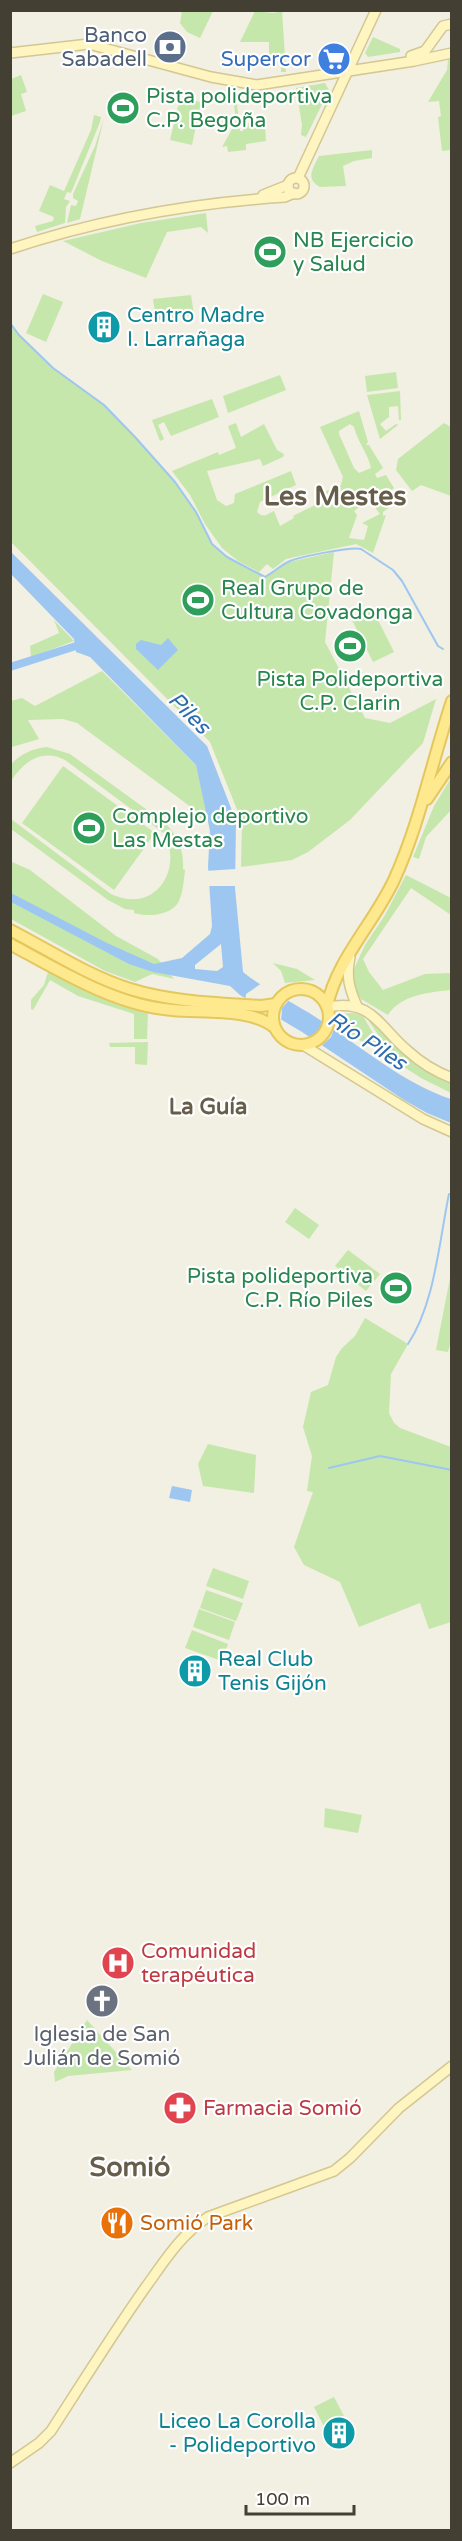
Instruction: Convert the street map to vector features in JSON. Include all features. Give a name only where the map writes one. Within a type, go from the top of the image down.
[{"type":"main road","points":[[338,973],[328,1010],[326,1032],[308,1044],[287,1042],[274,1022],[276,1004],[288,992],[299,989],[310,990],[326,984],[338,973],[394,880],[421,809],[452,701]]},
{"type":"main road","points":[[421,809],[450,764],[440,754],[438,744]]},
{"type":"main road","points":[[10,930],[76,965],[128,988],[168,998],[245,1005],[276,1004]]},
{"type":"main road","points":[[10,944],[71,977],[126,1000],[168,1010],[245,1015],[274,1022]]},
{"type":"main road","points":[[310,990],[318,995],[328,1010]]},
{"type":"street","points":[[298,178],[376,10]]},
{"type":"street","points":[[398,62],[425,51],[443,26],[452,24]]},
{"type":"street","points":[[10,53],[81,43],[96,45],[211,77],[245,84],[268,84],[348,72],[452,52]]},
{"type":"street","points":[[337,94],[362,69]]},
{"type":"street","points":[[326,75],[335,86],[337,94]]},
{"type":"street","points":[[249,199],[298,178]]},
{"type":"street","points":[[10,249],[128,217],[192,206],[285,197],[303,189],[302,181],[298,178]]},
{"type":"street","points":[[288,184],[289,190],[294,194]]},
{"type":"street","points":[[351,953],[347,971],[348,984],[357,1006],[375,1017],[407,1051],[452,1078]]},
{"type":"street","points":[[328,1010],[357,1006]]},
{"type":"street","points":[[308,1044],[423,1119],[452,1131]]},
{"type":"street","points":[[10,2463],[39,2443],[51,2431],[124,2316],[174,2247],[192,2227],[208,2217],[334,2171],[350,2158],[399,2108],[452,2066]]},
{"type":"green space","points":[[182,11],[213,11],[200,38],[187,32],[180,23]]},
{"type":"green space","points":[[255,11],[273,13],[282,11],[286,72],[281,72],[281,57],[269,57],[269,42],[240,42]]},
{"type":"green space","points":[[373,37],[400,49],[400,52],[368,57],[365,53]]},
{"type":"green space","points":[[451,59],[451,150],[442,151],[438,117],[441,116],[439,101],[428,102],[447,70],[448,60]]},
{"type":"green space","points":[[21,75],[27,92],[21,94],[26,111],[11,116],[11,79]]},
{"type":"green space","points":[[325,83],[329,90],[306,137],[301,135],[302,125],[296,88]]},
{"type":"green space","points":[[233,95],[236,95],[240,131],[243,131],[243,124],[257,122],[258,129],[265,128],[266,141],[246,144],[246,150],[228,152],[227,146],[222,147],[236,122]]},
{"type":"green space","points":[[180,98],[201,102],[192,145],[170,140]]},
{"type":"green space","points":[[94,115],[101,117],[100,122],[71,193],[67,192],[64,199],[70,201],[66,207],[65,223],[37,232],[35,226],[53,221],[54,217],[39,211],[50,185],[64,191],[91,130]]},
{"type":"green space","points":[[104,118],[80,219],[67,223],[71,205],[76,206],[78,201],[73,198],[73,194],[95,146]]},
{"type":"green space","points":[[372,150],[372,158],[354,161],[343,166],[346,186],[320,187],[315,184],[312,173],[319,156]]},
{"type":"green space","points":[[206,213],[208,233],[201,227],[167,232],[146,278],[102,261],[63,241],[141,223]]},
{"type":"green space","points":[[43,294],[63,302],[46,342],[26,333]]},
{"type":"green space","points":[[191,295],[194,315],[156,320],[153,299]]},
{"type":"green space","name":"Real Grupo de Cultura Covadonga","points":[[10,323],[53,368],[104,405],[135,437],[175,482],[196,512],[212,544],[227,557],[265,576],[289,562],[334,552],[325,642],[365,718],[390,723],[436,699],[423,743],[350,820],[308,852],[292,860],[241,867],[242,822],[210,742],[11,542]]},
{"type":"green space","points":[[396,372],[398,388],[367,392],[365,376]]},
{"type":"green space","points":[[280,375],[286,390],[228,413],[223,396]]},
{"type":"green space","points":[[400,391],[401,420],[399,420],[398,406],[389,407],[389,417],[380,424],[386,431],[398,425],[380,439],[367,395]]},
{"type":"green space","points":[[212,399],[219,417],[171,436],[164,422],[158,425],[164,439],[160,441],[152,420]]},
{"type":"green space","points":[[359,411],[368,442],[366,445],[369,445],[383,468],[375,474],[377,478],[386,475],[394,488],[389,492],[399,501],[383,512],[383,516],[386,515],[373,553],[356,544],[286,559],[273,569],[267,564],[259,572],[238,561],[222,548],[205,524],[190,495],[172,471],[218,452],[219,455],[236,448],[228,426],[236,423],[241,437],[264,424],[277,450],[284,454],[283,457],[263,466],[260,459],[207,471],[217,500],[226,506],[234,503],[235,494],[291,471],[296,485],[260,502],[257,512],[264,516],[274,511],[280,526],[294,518],[293,516],[317,504],[316,501],[326,497],[324,492],[341,485],[343,477],[320,427]],"holes":[[[350,424],[354,427],[371,468],[359,473],[354,468],[339,434],[339,431]],[[384,489],[388,495],[374,506],[380,514],[362,523],[368,526],[364,540],[349,538],[357,515],[354,511]]]},
{"type":"green space","points":[[444,423],[451,427],[451,496],[421,485],[412,491],[396,470],[398,459]]},
{"type":"green space","points":[[373,610],[394,652],[373,662],[352,620]]},
{"type":"green space","points":[[54,620],[74,641],[31,657],[30,646],[59,633]]},
{"type":"green space","points":[[102,671],[196,765],[207,814],[202,821],[195,810],[77,723],[63,719],[28,720],[39,739],[12,747],[11,751],[11,701],[22,698],[35,706]]},
{"type":"green space","points":[[47,747],[70,754],[170,828],[177,838],[185,870],[178,903],[169,911],[151,915],[134,913],[134,910],[125,909],[108,900],[11,829],[11,819],[111,894],[126,899],[140,899],[151,894],[167,875],[170,849],[165,834],[65,760],[41,756],[21,768],[11,781],[11,764],[28,752]]},
{"type":"green space","name":"Complejo deportivo Las Mestas","points":[[63,766],[155,833],[114,890],[22,823]]},
{"type":"green space","points":[[451,778],[451,810],[426,837],[419,859],[413,857],[434,806]]},
{"type":"green space","points":[[10,861],[30,870],[116,936],[158,959],[174,979],[152,974],[135,982],[105,971],[11,919]]},
{"type":"green space","points":[[406,875],[451,898],[451,915],[411,888],[363,959],[369,972],[383,990],[425,974],[451,973],[451,990],[408,999],[393,1008],[388,1015],[361,999],[355,989],[353,971],[365,945],[385,915]]},
{"type":"green space","points":[[273,963],[297,969],[315,980],[285,983],[281,971]]},
{"type":"green space","points":[[48,972],[111,1002],[148,1013],[147,1039],[134,1039],[134,1014],[78,996],[50,980],[33,1010],[31,1009],[31,1000],[44,985]]},
{"type":"green space","points":[[353,1013],[363,1016],[381,1047],[379,1050],[337,1029],[336,1014]]},
{"type":"green space","points":[[368,1020],[429,1069],[451,1083],[451,1093],[421,1078],[387,1056],[383,1042]]},
{"type":"green space","points":[[148,1042],[147,1065],[135,1064],[135,1047],[110,1047],[109,1043]]},
{"type":"green space","points":[[295,1208],[319,1225],[309,1239],[285,1222]]},
{"type":"green space","points":[[348,1250],[380,1274],[366,1291],[335,1266]]},
{"type":"green space","points":[[451,1273],[452,1337],[448,1352],[436,1350]]},
{"type":"green space","points":[[365,1318],[408,1344],[391,1374],[389,1413],[394,1423],[400,1428],[451,1447],[451,1622],[429,1629],[420,1603],[359,1627],[340,1582],[304,1565],[294,1547],[313,1492],[307,1491],[312,1456],[303,1427],[311,1392],[328,1385],[336,1357],[355,1336]]},
{"type":"green space","points":[[208,1444],[256,1455],[254,1493],[203,1486],[198,1464]]},
{"type":"green space","points":[[213,1568],[249,1581],[243,1599],[206,1586]]},
{"type":"green space","points":[[206,1590],[243,1603],[236,1621],[200,1608]]},
{"type":"green space","points":[[199,1609],[235,1622],[229,1640],[193,1627]]},
{"type":"green space","points":[[192,1630],[228,1644],[222,1661],[185,1648]]},
{"type":"green space","points":[[325,1808],[362,1815],[358,1833],[324,1827]]},
{"type":"green space","points":[[87,2020],[132,2070],[68,2076],[55,2082],[54,2072]]},
{"type":"green space","points":[[334,2397],[355,2437],[335,2448],[314,2407]]},
{"type":"water","points":[[10,551],[207,746],[236,821],[235,888],[243,972],[260,985],[317,1018],[399,1074],[451,1099],[451,1123],[404,1100],[302,1032],[240,995],[230,986],[153,972],[129,964],[11,902],[11,893],[107,943],[154,964],[182,958],[210,934],[212,926],[208,866],[210,831],[196,765],[90,657],[76,652],[74,639],[11,574]],"holes":[[[221,944],[223,967],[217,971],[195,969],[195,965]]]},
{"type":"water","points":[[168,638],[178,650],[158,670],[136,649],[136,644],[141,640],[161,645]]},
{"type":"water","points":[[172,1486],[192,1490],[190,1502],[169,1498]]},
{"type":"pier","points":[[236,869],[236,886],[206,886],[205,871]]},
{"type":"pier","points":[[262,983],[291,998],[282,1008],[281,1023],[245,1002],[246,994]]},
{"type":"pier","points":[[323,1018],[335,1026],[331,1037],[320,1047],[307,1039],[319,1031]]},
{"type":"waterway","points":[[10,323],[53,368],[104,405],[135,437],[175,482],[196,512],[212,544],[227,557],[265,577],[296,559],[337,550],[361,549],[393,570],[402,581],[438,646],[443,649]]},
{"type":"waterway","points":[[10,667],[76,646],[84,646]]},
{"type":"waterway","points":[[408,1344],[417,1328],[430,1291],[449,1194]]},
{"type":"waterway","points":[[329,1468],[380,1456],[452,1470]]},
{"type":"place","name":"Banco Sabadell","points":[[170,47]]},
{"type":"place","name":"Supercor","points":[[334,59]]},
{"type":"place","name":"Pista polideportiva C.P. Begoña","points":[[123,108]]},
{"type":"place","name":"NB Ejercicio y Salud","points":[[270,252]]},
{"type":"place","name":"Centro Madre I. Larrañaga","points":[[104,327]]},
{"type":"place","name":"Real Grupo de Cultura Covadonga","points":[[198,600]]},
{"type":"place","name":"Pista Polideportiva C.P. Clarin","points":[[350,646]]},
{"type":"place","name":"Complejo deportivo Las Mestas","points":[[89,828]]},
{"type":"place","name":"Pista polideportiva C.P. Río Piles","points":[[396,1288]]},
{"type":"place","name":"Real Club Tenis Gijón","points":[[195,1671]]},
{"type":"place","name":"Comunidad terapéutica","points":[[118,1963]]},
{"type":"place","name":"Iglesia de San Julián de Somió","points":[[102,2001]]},
{"type":"place","name":"Farmacia Somió","points":[[180,2108]]},
{"type":"place","name":"Somió Park","points":[[117,2223]]},
{"type":"place","name":"Liceo La Corolla - Polideportivo","points":[[339,2433]]},
{"type":"district","name":"Les Mestes","points":[[335,496]]},
{"type":"district","name":"La Guía","points":[[208,1107]]},
{"type":"district","name":"Somió","points":[[130,2167]]},
{"type":"water label","name":"Piles","points":[[189,713]]},
{"type":"water label","name":"Río Piles","points":[[367,1041]]}]
